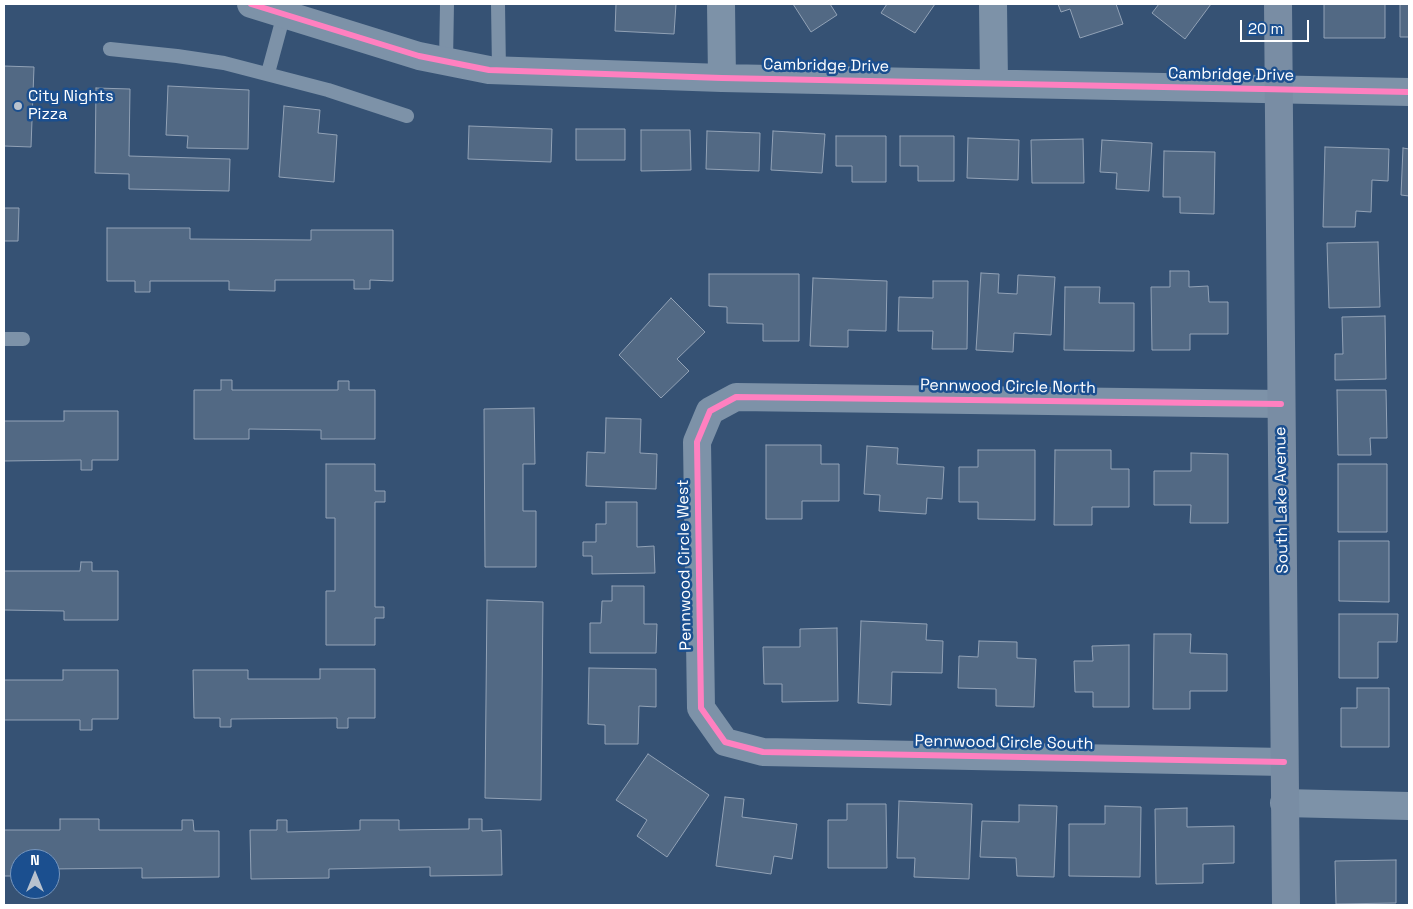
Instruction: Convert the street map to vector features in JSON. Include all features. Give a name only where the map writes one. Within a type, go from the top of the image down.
[{"type":"street","name":"Cambridge Drive","points":[[251,4],[419,56],[499,70],[722,78],[1409,92]]},
{"type":"street","points":[[721,4],[722,78]]},
{"type":"street","points":[[993,4],[994,83]]},
{"type":"street","name":"South Lake Avenue","points":[[1278,4],[1286,905]]},
{"type":"street","name":"Pennwood Circle North","points":[[736,397],[1281,404]]},
{"type":"street","name":"Pennwood Circle West","points":[[725,742],[702,708],[697,442],[710,411],[736,397]]},
{"type":"street","name":"Pennwood Circle South","points":[[725,742],[763,752],[1284,762]]},
{"type":"street","points":[[1284,803],[1409,806]]},
{"type":"lane","points":[[446,62],[448,4]]},
{"type":"lane","points":[[498,4],[499,70]]},
{"type":"lane","points":[[268,74],[284,14]]},
{"type":"lane","points":[[110,49],[224,63],[328,90],[406,116]]},
{"type":"lane","points":[[4,340],[23,339]]},
{"type":"building","points":[[616,4],[676,4],[674,34],[615,31]]},
{"type":"building","points":[[793,4],[830,4],[837,15],[811,32]]},
{"type":"building","points":[[887,4],[935,4],[915,33],[881,13]]},
{"type":"building","points":[[1058,4],[1116,4],[1123,24],[1080,38],[1070,9],[1061,12]]},
{"type":"building","points":[[1159,4],[1211,4],[1185,39],[1152,13]]},
{"type":"building","points":[[1324,4],[1385,4],[1385,38],[1324,38]]},
{"type":"building","points":[[1400,4],[1409,4],[1409,37],[1400,37]]},
{"type":"building","name":"City Nights Pizza","points":[[4,66],[34,67],[31,147],[4,146]]},
{"type":"building","points":[[168,86],[249,90],[248,149],[187,148],[188,136],[166,135]]},
{"type":"building","points":[[96,88],[130,89],[129,156],[230,159],[229,191],[129,189],[129,174],[95,173]]},
{"type":"building","points":[[284,106],[320,110],[318,133],[337,135],[334,182],[279,177]]},
{"type":"building","points":[[469,126],[552,129],[551,162],[468,159]]},
{"type":"building","points":[[576,129],[625,129],[625,160],[576,160]]},
{"type":"building","points":[[641,130],[690,130],[691,170],[641,171]]},
{"type":"building","points":[[707,131],[760,133],[759,171],[706,169]]},
{"type":"building","points":[[773,131],[825,134],[822,173],[771,170]]},
{"type":"building","points":[[836,136],[886,136],[886,182],[852,182],[852,166],[836,166]]},
{"type":"building","points":[[900,136],[954,136],[954,181],[918,181],[918,166],[900,166]]},
{"type":"building","points":[[968,138],[1019,140],[1018,180],[967,178]]},
{"type":"building","points":[[1083,139],[1084,183],[1032,183],[1031,140]]},
{"type":"building","points":[[1102,140],[1152,143],[1149,191],[1116,189],[1117,173],[1100,172]]},
{"type":"building","points":[[1325,147],[1389,149],[1388,181],[1372,180],[1371,212],[1356,211],[1355,227],[1323,227]]},
{"type":"building","points":[[1403,148],[1409,149],[1409,196],[1401,195]]},
{"type":"building","points":[[1164,151],[1215,152],[1214,214],[1180,213],[1180,197],[1163,197]]},
{"type":"building","points":[[4,208],[19,208],[18,241],[4,241]]},
{"type":"building","points":[[107,228],[190,228],[190,239],[311,240],[311,230],[393,230],[393,281],[370,280],[370,289],[354,289],[354,280],[275,280],[275,291],[229,290],[229,281],[150,281],[150,292],[135,292],[135,281],[107,281]]},
{"type":"building","points":[[1378,242],[1380,307],[1329,308],[1327,243]]},
{"type":"building","points":[[1170,271],[1189,271],[1189,287],[1208,286],[1209,302],[1228,302],[1228,334],[1190,334],[1190,350],[1152,350],[1151,287],[1170,287]]},
{"type":"building","points":[[981,273],[999,274],[998,293],[1017,294],[1018,275],[1055,277],[1051,335],[1014,333],[1013,352],[976,350]]},
{"type":"building","points":[[709,274],[799,274],[799,341],[763,341],[763,324],[727,323],[727,307],[709,306]]},
{"type":"building","points":[[813,278],[887,281],[886,331],[848,330],[848,347],[810,346]]},
{"type":"building","points":[[933,281],[968,281],[967,349],[932,349],[933,331],[898,331],[899,297],[933,298]]},
{"type":"building","points":[[1065,287],[1100,287],[1099,303],[1134,303],[1134,351],[1064,350]]},
{"type":"building","points":[[671,298],[705,332],[677,359],[689,371],[661,398],[619,355]]},
{"type":"building","points":[[1385,316],[1386,379],[1335,380],[1335,354],[1343,354],[1342,317]]},
{"type":"building","points":[[221,380],[232,380],[232,390],[338,390],[338,381],[349,381],[349,390],[375,390],[375,439],[321,439],[321,430],[249,429],[249,439],[194,439],[194,390],[221,390]]},
{"type":"building","points":[[1337,390],[1386,390],[1387,438],[1370,438],[1371,455],[1338,455]]},
{"type":"building","points":[[534,408],[535,464],[523,464],[523,511],[536,511],[536,567],[485,567],[484,409]]},
{"type":"building","points":[[64,411],[118,411],[118,460],[92,460],[92,470],[81,470],[81,460],[4,461],[4,421],[64,421]]},
{"type":"building","points":[[606,418],[641,419],[640,453],[657,454],[656,489],[586,486],[587,452],[605,453]]},
{"type":"building","points":[[766,445],[821,445],[821,464],[839,464],[839,501],[802,501],[802,519],[766,519]]},
{"type":"building","points":[[867,446],[898,448],[897,464],[944,467],[942,499],[927,498],[926,514],[879,511],[880,495],[864,494]]},
{"type":"building","points":[[978,450],[1035,450],[1035,520],[978,519],[978,502],[959,502],[959,467],[978,467]]},
{"type":"building","points":[[1055,450],[1111,450],[1111,469],[1129,469],[1129,507],[1092,507],[1092,525],[1054,525]]},
{"type":"building","points":[[1191,453],[1228,454],[1228,523],[1190,523],[1191,505],[1154,505],[1154,471],[1191,471]]},
{"type":"building","points":[[326,464],[375,464],[375,491],[385,491],[385,502],[375,502],[375,607],[384,607],[384,618],[375,618],[375,645],[326,645],[326,591],[335,591],[335,518],[326,518]]},
{"type":"building","points":[[1338,464],[1387,464],[1387,532],[1338,532]]},
{"type":"building","points":[[606,502],[637,502],[637,547],[654,546],[655,573],[592,574],[592,556],[583,556],[583,542],[596,542],[596,524],[606,524]]},
{"type":"building","points":[[1339,541],[1389,541],[1389,602],[1339,601]]},
{"type":"building","points":[[81,562],[92,562],[92,571],[118,571],[118,620],[64,620],[64,611],[4,610],[4,571],[80,571]]},
{"type":"building","points":[[612,586],[644,586],[644,624],[657,624],[656,653],[590,653],[590,623],[601,623],[602,601],[612,601]]},
{"type":"building","points":[[487,600],[543,602],[541,800],[485,798]]},
{"type":"building","points":[[1339,614],[1398,614],[1397,642],[1378,642],[1378,678],[1339,678]]},
{"type":"building","points":[[861,621],[927,624],[926,640],[943,641],[942,673],[892,672],[891,705],[858,703]]},
{"type":"building","points":[[837,628],[838,701],[782,702],[782,684],[764,684],[763,647],[800,647],[800,629]]},
{"type":"building","points":[[1154,634],[1191,634],[1190,653],[1227,654],[1227,691],[1190,691],[1190,709],[1153,709]]},
{"type":"building","points":[[979,641],[1017,642],[1017,658],[1036,659],[1034,707],[996,706],[996,689],[958,688],[959,656],[978,657]]},
{"type":"building","points":[[1129,645],[1129,707],[1093,707],[1093,692],[1075,692],[1074,661],[1093,661],[1092,646]]},
{"type":"building","points":[[589,668],[656,669],[656,707],[639,706],[638,744],[605,744],[605,725],[588,724]]},
{"type":"building","points":[[320,669],[375,669],[375,718],[348,718],[348,728],[337,728],[337,718],[231,719],[231,727],[220,727],[220,718],[194,718],[193,670],[248,670],[248,679],[320,679]]},
{"type":"building","points":[[63,670],[118,670],[118,719],[92,719],[92,730],[80,730],[80,720],[4,720],[4,680],[63,680]]},
{"type":"building","points":[[1357,688],[1389,688],[1389,747],[1341,747],[1341,708],[1357,708]]},
{"type":"building","points":[[648,754],[709,795],[667,857],[637,836],[647,820],[616,800]]},
{"type":"building","points":[[725,797],[744,799],[742,817],[797,824],[792,859],[774,856],[771,874],[716,866]]},
{"type":"building","points":[[899,801],[972,804],[969,879],[914,877],[915,858],[897,858]]},
{"type":"building","points":[[847,804],[886,804],[887,868],[828,868],[828,820],[847,820]]},
{"type":"building","points":[[1019,805],[1057,806],[1054,877],[1017,876],[1016,858],[980,857],[982,821],[1019,822]]},
{"type":"building","points":[[1105,806],[1141,807],[1140,877],[1069,876],[1069,824],[1105,824]]},
{"type":"building","points":[[1187,808],[1187,827],[1234,826],[1234,863],[1203,864],[1203,883],[1156,884],[1155,809]]},
{"type":"building","points":[[60,819],[99,819],[99,830],[182,830],[182,820],[193,820],[194,831],[219,831],[219,877],[142,878],[142,868],[60,869],[60,849],[10,849],[10,876],[4,876],[4,830],[60,830]]},
{"type":"building","points":[[469,819],[482,819],[482,831],[501,830],[502,875],[430,876],[430,867],[329,869],[329,878],[251,879],[250,830],[277,830],[277,820],[287,820],[287,832],[360,830],[360,820],[399,820],[399,830],[469,829]]},
{"type":"building","points":[[1396,860],[1396,903],[1336,904],[1335,861]]},
{"type":"cycle path","points":[[251,4],[419,56],[489,70],[722,78],[1409,92]]},
{"type":"cycle path","points":[[1281,404],[736,397],[710,411],[697,442],[701,708],[725,742],[763,752],[1284,762]]},
{"type":"place","name":"City Nights Pizza","points":[[18,106]]}]
